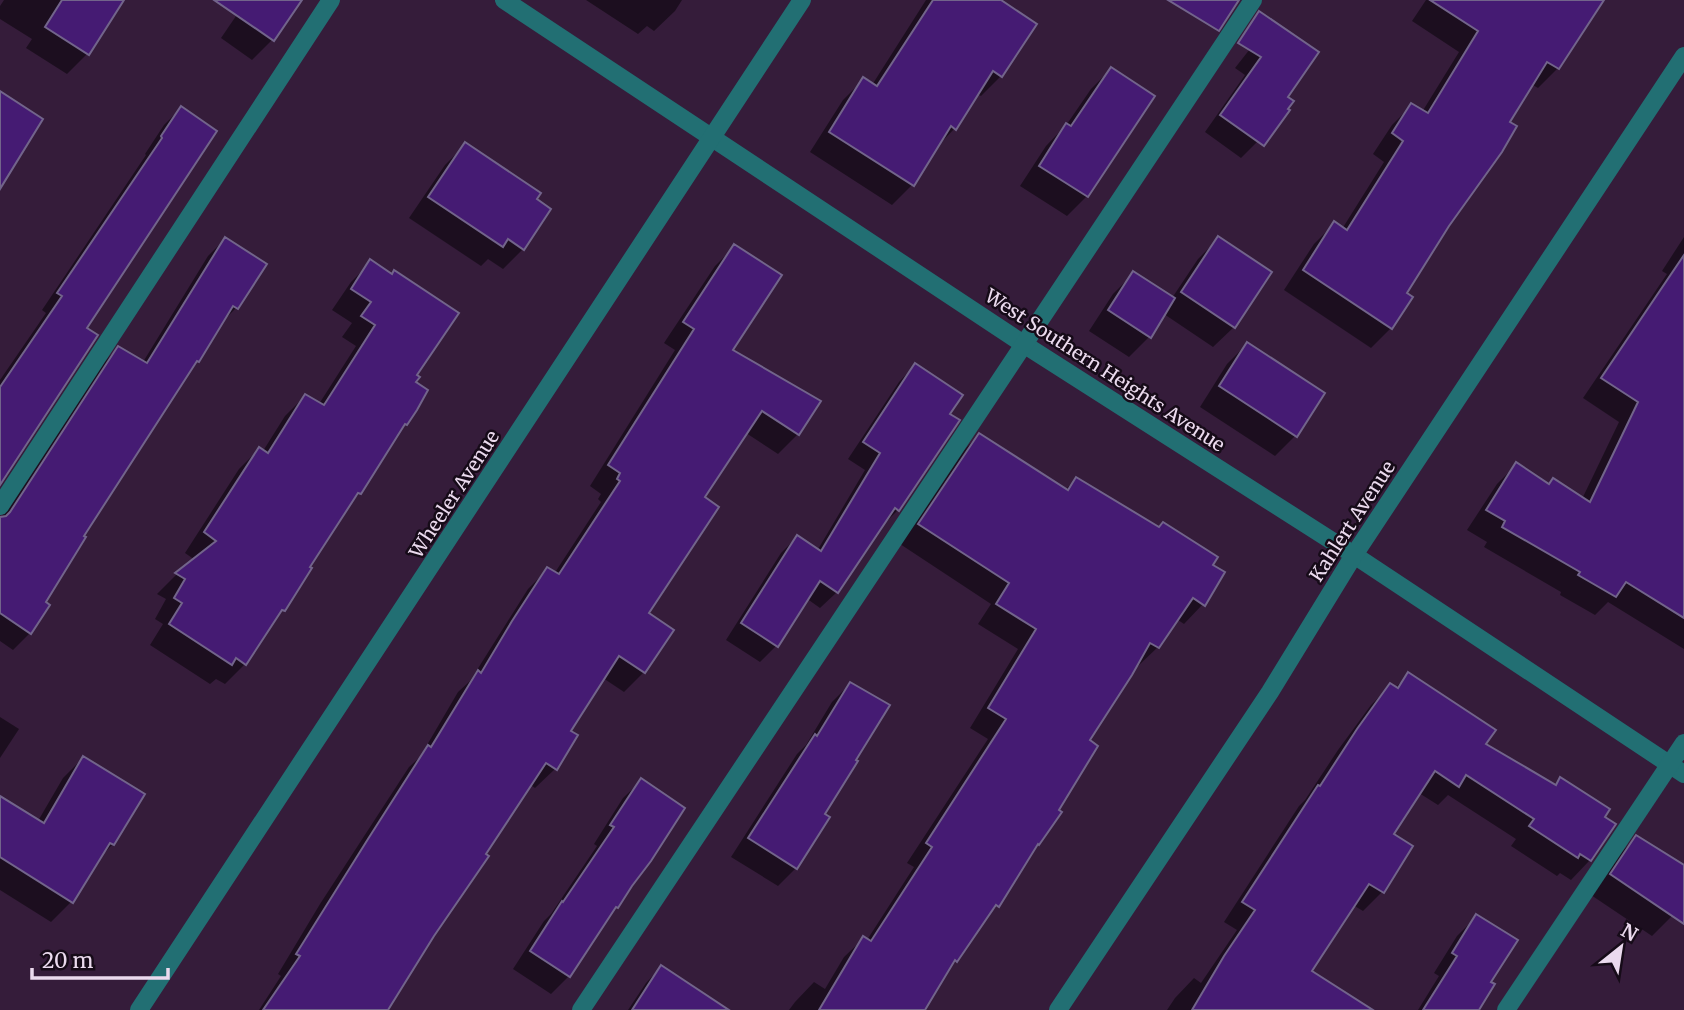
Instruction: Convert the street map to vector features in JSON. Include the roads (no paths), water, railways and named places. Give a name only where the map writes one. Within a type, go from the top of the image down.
[{"type":"street","points":[[0,506],[331,0]]},
{"type":"street","name":"West Southern Heights Avenue","points":[[504,0],[1025,345],[1354,555],[1677,770]]},
{"type":"street","name":"Wheeler Avenue","points":[[139,1010],[803,0]]},
{"type":"street","points":[[581,1010],[1253,0]]},
{"type":"street","name":"Kahlert Avenue","points":[[1058,1010],[1270,692],[1354,555],[1684,56]]},
{"type":"street","points":[[1506,1010],[1677,770],[1684,743]]}]
